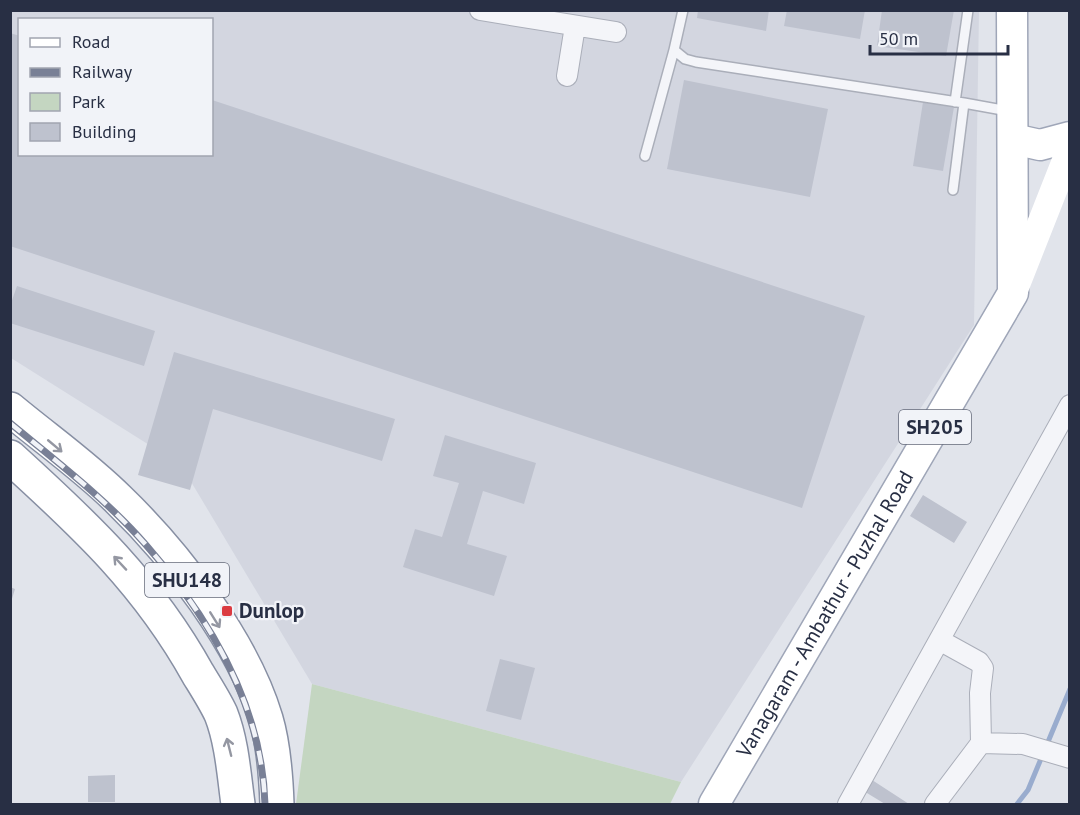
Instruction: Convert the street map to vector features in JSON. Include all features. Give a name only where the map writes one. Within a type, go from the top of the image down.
[{"type":"highway","name":"SHU148","points":[[10,409],[119,500],[173,561],[207,607],[241,661],[266,718],[276,774],[277,804]]},
{"type":"highway","name":"SHU148","points":[[10,457],[81,521],[142,587],[182,644],[221,714],[233,763],[238,804]]},
{"type":"main road","points":[[1012,10],[1013,293]]},
{"type":"main road","points":[[1013,126],[1040,145],[1070,137]]},
{"type":"main road","points":[[1013,293],[1070,149]]},
{"type":"main road","name":"Vanagaram - Ambathur - Puzhal Road","points":[[714,804],[1013,293]]},
{"type":"street","points":[[480,10],[616,32]]},
{"type":"street","points":[[567,76],[575,26]]},
{"type":"street","points":[[848,804],[1070,405]]},
{"type":"street","points":[[935,804],[981,743],[980,693],[983,668],[979,662],[940,642]]},
{"type":"street","points":[[981,743],[1023,744],[1069,757]]},
{"type":"lane","points":[[645,156],[683,10]]},
{"type":"lane","points":[[953,190],[968,10]]},
{"type":"lane","points":[[674,50],[685,59],[696,62],[960,103],[1013,126]]},
{"type":"shaded area","points":[[10,11],[979,11],[974,325],[681,782],[312,684],[181,465],[11,358]]},
{"type":"green space","points":[[312,684],[681,782],[670,804],[296,804]]},
{"type":"building","points":[[698,10],[769,10],[766,31],[697,18]]},
{"type":"building","points":[[787,10],[865,10],[860,39],[784,26]]},
{"type":"building","points":[[882,10],[954,10],[946,56],[877,46]]},
{"type":"building","points":[[10,33],[18,35],[18,156],[213,156],[213,100],[865,316],[802,508],[10,246]]},
{"type":"building","points":[[684,80],[828,109],[810,197],[667,169]]},
{"type":"building","points":[[923,102],[954,107],[943,171],[913,166]]},
{"type":"building","points":[[17,286],[155,331],[144,366],[10,323],[10,306]]},
{"type":"building","points":[[174,352],[395,419],[382,461],[213,409],[190,490],[138,475]]},
{"type":"building","points":[[445,435],[536,463],[524,504],[483,491],[467,544],[507,556],[494,596],[403,567],[415,529],[442,537],[459,483],[433,476]]},
{"type":"building","points":[[923,495],[967,522],[954,543],[910,516]]},
{"type":"building","points":[[10,587],[15,589],[11,602],[10,602]]},
{"type":"building","points":[[500,659],[535,668],[521,720],[486,711]]},
{"type":"building","points":[[115,775],[115,802],[88,802],[88,776]]},
{"type":"building","points":[[869,778],[909,804],[885,804],[862,790]]},
{"type":"waterway","points":[[1017,804],[1028,790],[1070,689]]},
{"type":"railway","points":[[10,423],[115,512],[146,545],[191,602],[211,633],[243,698],[262,768],[265,804]]},
{"type":"place","name":"Dunlop","points":[[227,611]]}]
